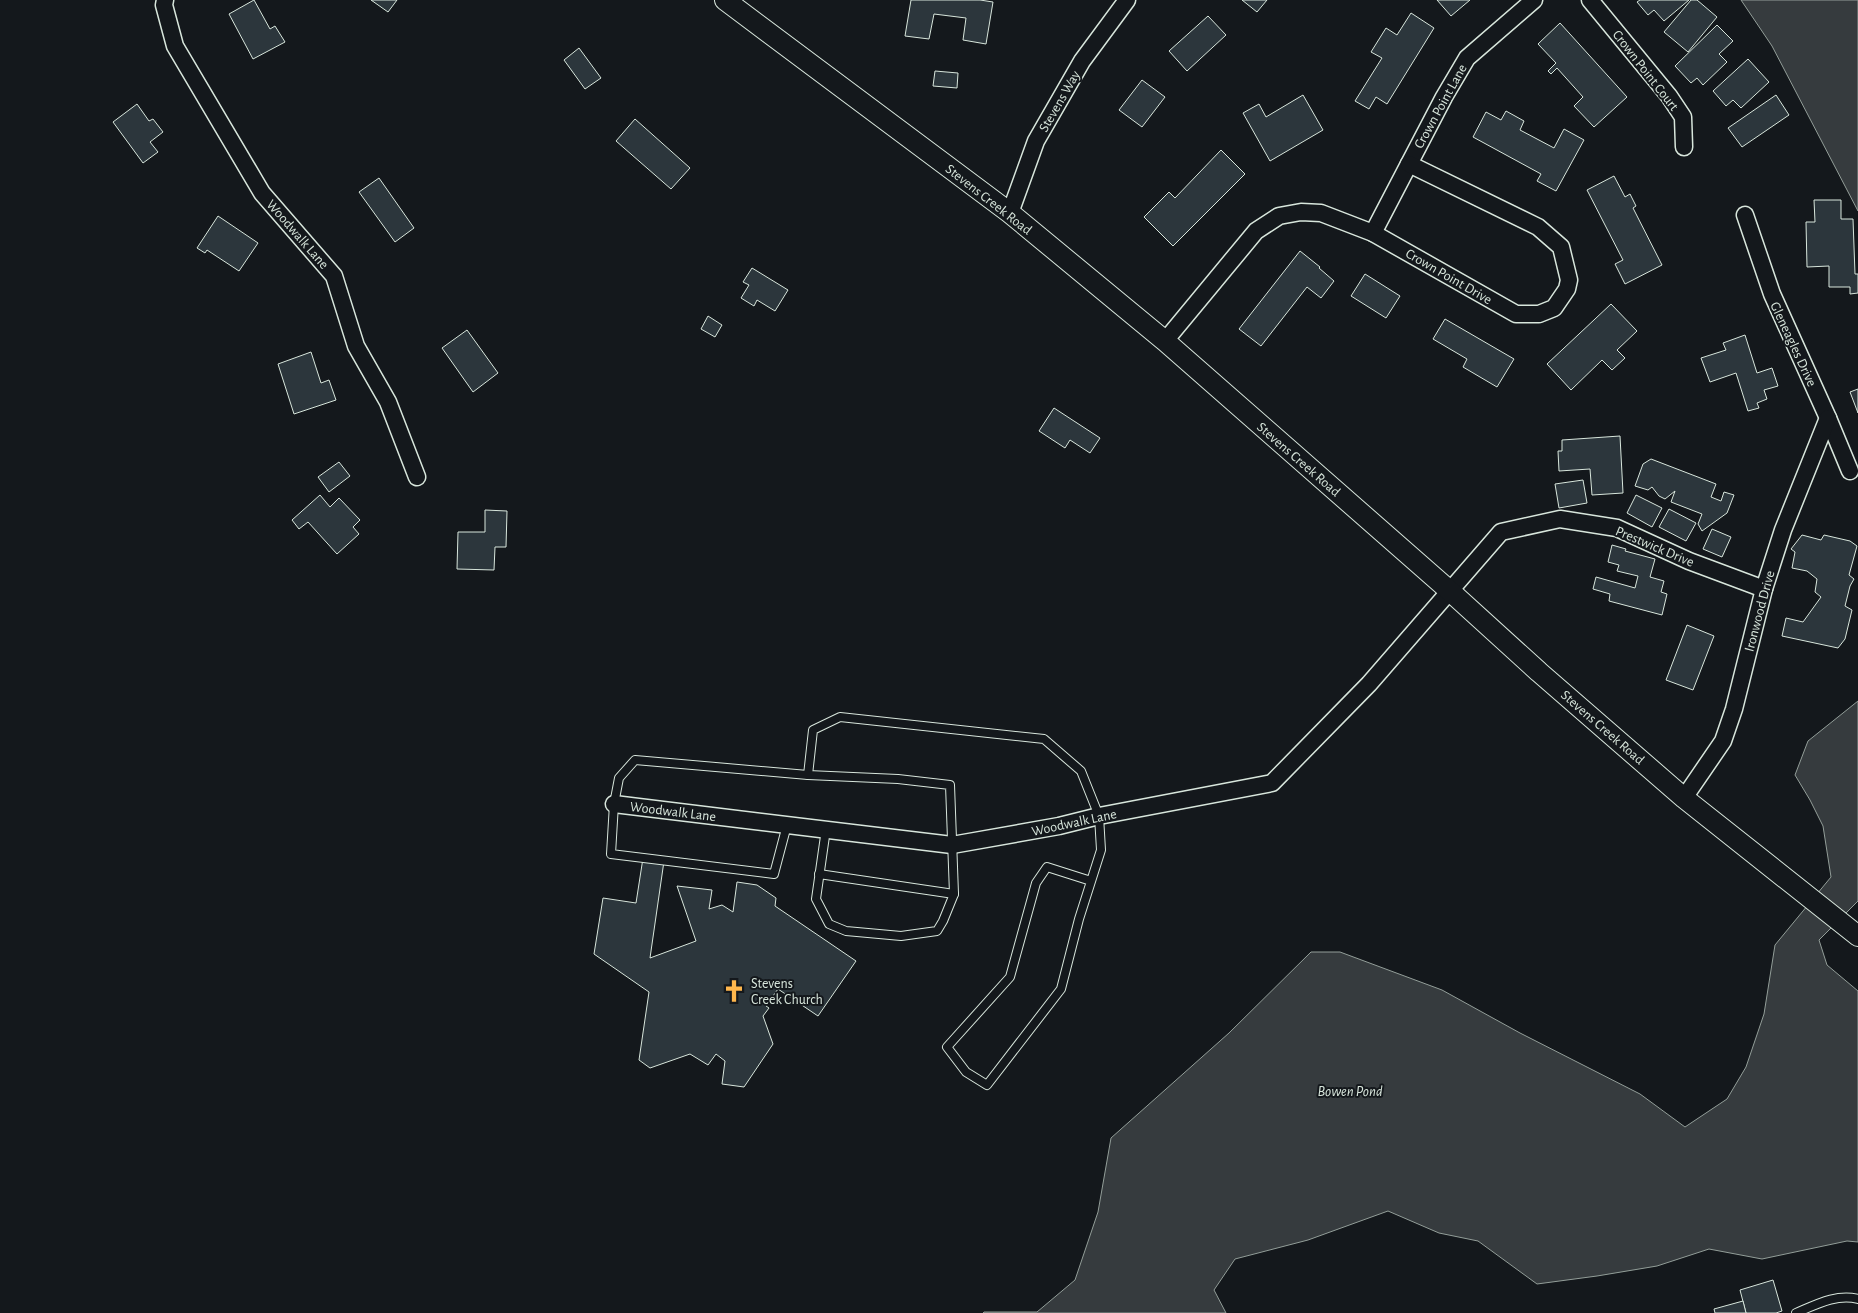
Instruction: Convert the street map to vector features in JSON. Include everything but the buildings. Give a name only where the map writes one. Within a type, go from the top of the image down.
[{"type":"street","name":"Woodwalk Lane","points":[[164,0],[175,46],[262,194],[334,276],[356,346],[388,402],[417,477]]},
{"type":"street","name":"Stevens Creek Road","points":[[725,0],[1010,213],[1165,341],[1684,798],[1858,936]]},
{"type":"street","name":"Stevens Way","points":[[1010,213],[1036,141],[1082,61],[1127,0]]},
{"type":"street","name":"Crown Point Lane","points":[[1373,233],[1467,58],[1534,0]]},
{"type":"street","name":"Crown Point Court","points":[[1590,0],[1669,96],[1683,117],[1684,147]]},
{"type":"street","name":"Crown Point Drive","points":[[1165,341],[1256,231],[1279,216],[1301,212],[1321,213],[1373,233],[1516,314],[1539,314],[1554,308],[1567,289],[1569,280],[1561,246],[1538,228],[1409,164]]},
{"type":"street","name":"Gleneagles Drive","points":[[1745,215],[1772,294],[1850,471]]},
{"type":"street","name":"Ironwood Drive","points":[[1684,798],[1723,742],[1734,709],[1764,589],[1783,530],[1828,418]]},
{"type":"street","name":"Prestwick Drive","points":[[1451,592],[1501,532],[1560,519],[1617,528],[1689,561],[1764,589]]},
{"type":"street","name":"Woodwalk Lane","points":[[614,804],[952,845],[1059,826],[1100,816],[1272,783],[1370,684],[1451,592]]},
{"type":"lane","points":[[808,775],[813,730],[840,717],[1044,739],[1081,771],[1100,816],[1101,850],[1091,881],[1078,919],[1061,989],[987,1085],[966,1072],[947,1047],[1010,977],[1036,883],[1047,867],[1091,881]]},
{"type":"lane","points":[[787,825],[774,874],[611,854],[614,804],[619,778],[635,760],[808,775],[898,779],[950,785],[954,894],[937,932],[901,936],[846,931],[829,924],[816,899],[826,830]]},
{"type":"lane","points":[[819,874],[954,894]]},
{"type":"lane","points":[[1796,1313],[1832,1299],[1850,1297],[1858,1299]]},
{"type":"water","points":[[1741,0],[1858,0],[1858,211],[1772,46]]},
{"type":"water","name":"Bowen Pond","points":[[1858,701],[1858,901],[1819,940],[1827,965],[1858,991],[1858,1242],[1847,1241],[1762,1259],[1709,1249],[1657,1266],[1537,1284],[1478,1241],[1439,1233],[1388,1211],[1308,1240],[1235,1259],[1214,1290],[1226,1313],[983,1313],[1037,1312],[1075,1280],[1098,1212],[1111,1138],[1229,1033],[1311,952],[1340,952],[1442,990],[1520,1033],[1640,1094],[1685,1127],[1727,1099],[1746,1067],[1764,1014],[1775,945],[1831,877],[1823,826],[1795,775],[1808,741]]},
{"type":"place","name":"Stevens Creek Church","points":[[734,991]]}]
